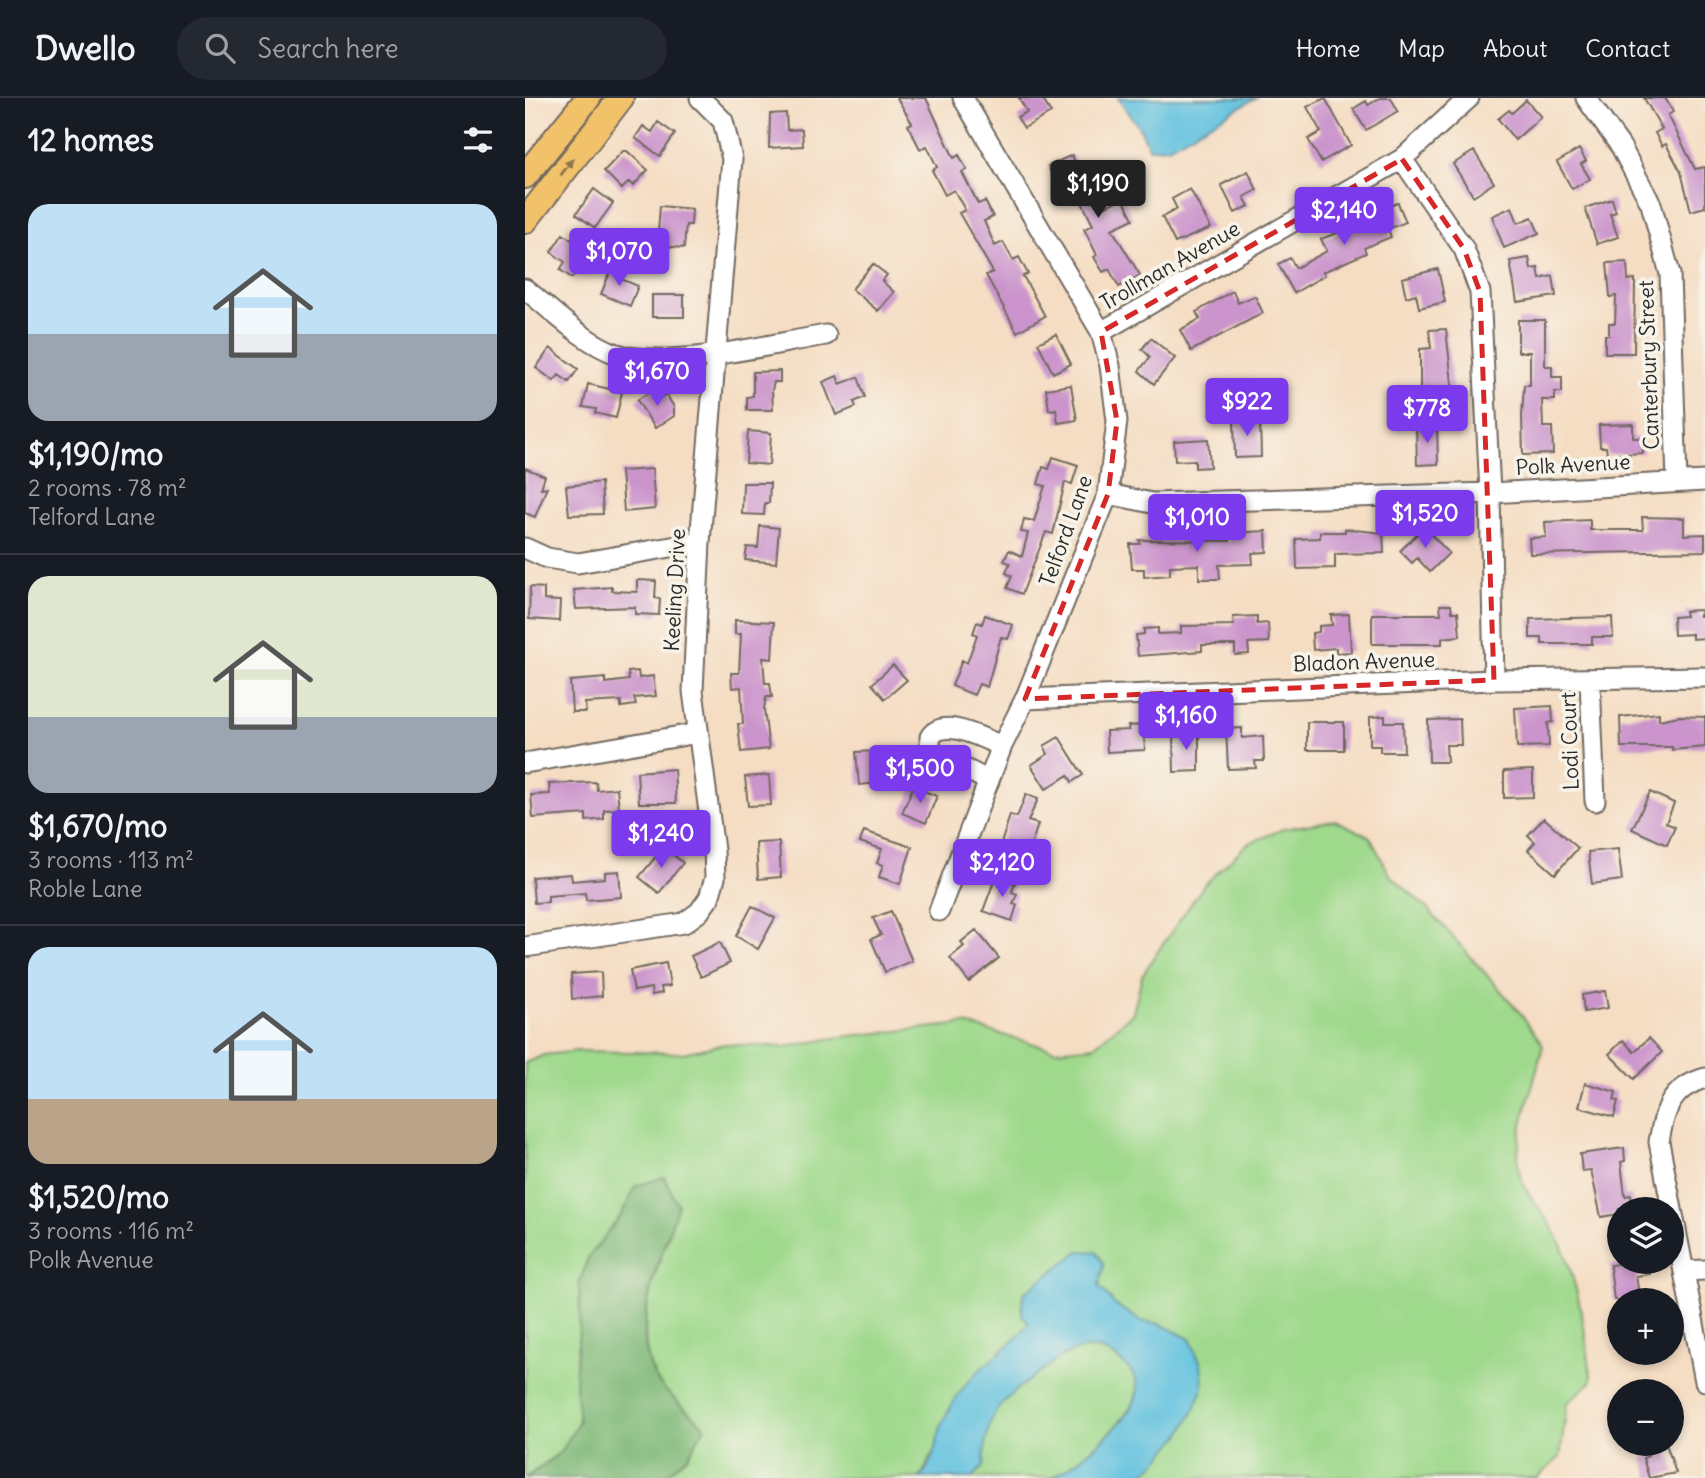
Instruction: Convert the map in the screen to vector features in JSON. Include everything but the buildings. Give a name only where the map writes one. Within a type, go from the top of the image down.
[{"type":"main road","points":[[525,176],[588,98]]},
{"type":"main road","points":[[525,221],[621,98]]},
{"type":"street","name":"Keeling Drive","points":[[525,947],[684,923],[699,912],[709,898],[715,878],[693,691],[700,542],[732,159],[723,121],[700,98]]},
{"type":"street","name":"Telford Lane","points":[[939,911],[1002,746],[1025,699],[1108,494],[1117,421],[1110,366],[1101,332],[963,98]]},
{"type":"street","name":"Trollman Avenue","points":[[1101,332],[1402,159],[1469,98]]},
{"type":"street","name":"Canterbury Street","points":[[1586,98],[1621,147],[1651,204],[1670,274],[1677,482]]},
{"type":"street","points":[[1402,159],[1464,249],[1475,271],[1483,317],[1494,680]]},
{"type":"street","points":[[525,289],[586,336],[615,353],[643,359],[714,353],[825,335]]},
{"type":"street","name":"Polk Avenue","points":[[1108,494],[1153,503],[1490,493],[1705,481]]},
{"type":"street","points":[[525,548],[547,558],[577,563],[700,542]]},
{"type":"street","name":"Bladon Avenue","points":[[1025,699],[1494,680],[1705,677]]},
{"type":"street","name":"Lodi Court","points":[[1590,680],[1595,801]]},
{"type":"street","points":[[989,780],[930,751],[930,737],[942,728],[951,728],[1002,746]]},
{"type":"street","points":[[525,763],[698,733]]},
{"type":"street","points":[[1669,1197],[1659,1142],[1664,1113],[1675,1093],[1705,1078]]},
{"type":"street","points":[[1684,1270],[1705,1270]]},
{"type":"street","points":[[1684,1274],[1705,1381]]},
{"type":"highlighted area","points":[[1402,159],[1464,249],[1480,292],[1494,680],[1025,699],[1108,494],[1117,421],[1101,332]]},
{"type":"green space","points":[[1335,820],[1370,837],[1390,875],[1427,908],[1518,1010],[1543,1045],[1521,1132],[1519,1172],[1527,1191],[1557,1236],[1570,1270],[1583,1322],[1591,1382],[1567,1403],[1560,1457],[1537,1478],[1136,1478],[1154,1465],[1201,1364],[1190,1339],[1160,1324],[1141,1321],[1114,1304],[1099,1286],[1104,1265],[1080,1251],[1023,1294],[1030,1323],[1015,1343],[1003,1349],[943,1421],[937,1446],[920,1478],[663,1478],[688,1456],[705,1427],[659,1383],[649,1360],[646,1342],[648,1305],[669,1234],[636,1186],[621,1215],[588,1258],[579,1285],[580,1316],[575,1382],[579,1421],[562,1451],[525,1478],[525,1063],[544,1055],[578,1051],[683,1053],[725,1044],[785,1047],[840,1037],[965,1024],[1055,1050],[1094,1046],[1133,1013],[1142,976],[1154,957],[1204,885],[1247,844],[1283,829]]},
{"type":"green space","points":[[664,1177],[678,1205],[650,1290],[645,1335],[647,1356],[659,1383],[705,1427],[688,1456],[663,1478],[526,1478],[562,1451],[579,1421],[575,1382],[580,1316],[579,1285],[588,1258],[621,1215],[636,1186]]},
{"type":"green space","points":[[1081,1348],[1110,1353],[1134,1376],[1137,1391],[1126,1413],[1102,1440],[1052,1477],[972,1478],[984,1466],[985,1434],[1001,1401],[1064,1354]]},
{"type":"water","points":[[1118,98],[1256,98],[1168,147],[1149,148],[1141,130]]},
{"type":"water","points":[[1079,1251],[1097,1252],[1104,1265],[1099,1286],[1114,1304],[1141,1321],[1160,1324],[1190,1339],[1201,1364],[1203,1386],[1195,1409],[1181,1434],[1154,1465],[1136,1478],[1051,1478],[1088,1453],[1115,1429],[1126,1416],[1137,1393],[1135,1378],[1125,1365],[1100,1349],[1089,1348],[1067,1354],[1056,1361],[1001,1405],[990,1424],[984,1466],[972,1478],[920,1478],[929,1466],[942,1424],[958,1395],[1029,1323],[1022,1315],[1023,1294]]}]
